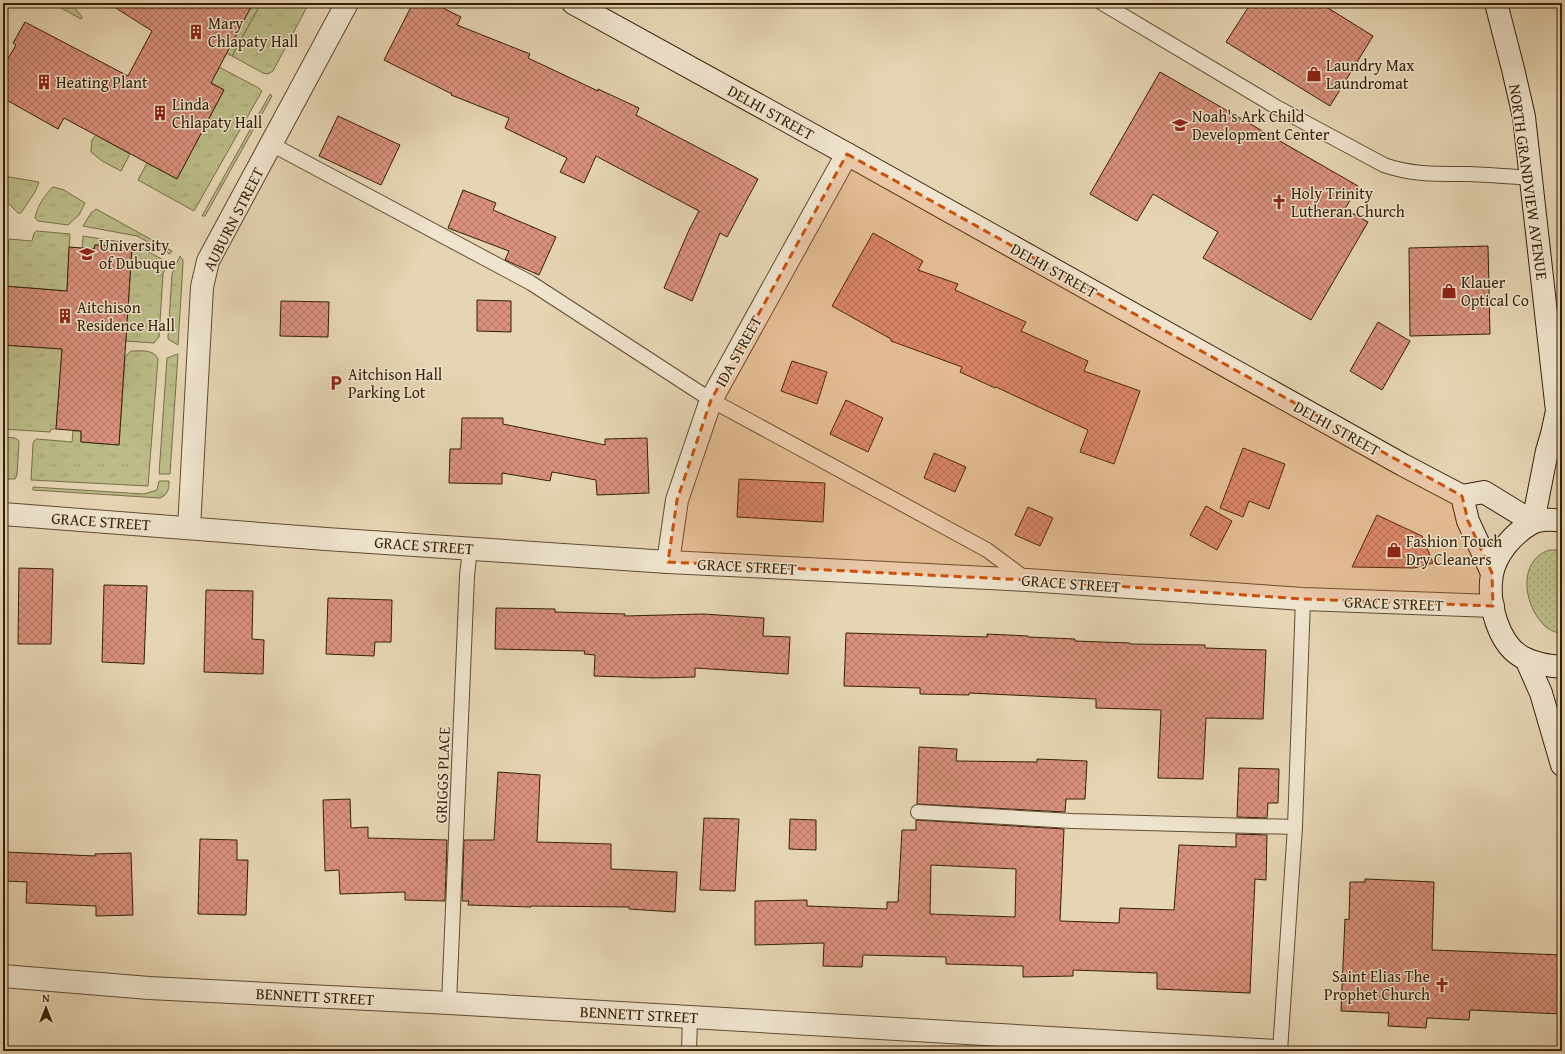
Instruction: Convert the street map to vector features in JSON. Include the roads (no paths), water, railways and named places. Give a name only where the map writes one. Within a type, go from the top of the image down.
[{"type":"street","name":"AUBURN STREET","points":[[189,528],[202,287],[204,274],[213,250],[347,3]]},
{"type":"street","name":"DELHI STREET","points":[[573,3],[1462,496]]},
{"type":"street","name":"NORTH GRANDVIEW AVENUE","points":[[1496,3],[1514,69],[1524,117],[1559,418],[1552,434],[1547,452],[1533,522]]},
{"type":"street","name":"IDA STREET","points":[[668,562],[677,500],[711,400],[847,154]]},
{"type":"street","points":[[1533,522],[1484,492],[1462,496],[1468,521],[1492,573],[1493,606],[1496,622],[1502,636],[1513,649],[1526,659],[1546,665],[1562,667]]},
{"type":"street","name":"GRACE STREET","points":[[3,514],[668,562],[1027,580],[1303,599],[1493,606]]},
{"type":"street","points":[[1492,573],[1501,553],[1510,540],[1533,522],[1554,519],[1562,521]]},
{"type":"street","points":[[1526,659],[1541,693],[1562,765]]},
{"type":"street","name":"BENNETT STREET","points":[[3,976],[149,988],[449,1003],[1275,1051]]},
{"type":"lane","points":[[1102,3],[1278,108],[1384,165],[1413,173],[1497,175],[1532,178]]},
{"type":"lane","points":[[271,144],[531,283],[711,400],[987,550],[1027,580]]},
{"type":"lane","name":"GRIGGS PLACE","points":[[449,1003],[467,576],[470,548]]},
{"type":"lane","points":[[1280,1051],[1295,827],[1303,599]]},
{"type":"lane","points":[[918,812],[1072,821],[1295,827]]},
{"type":"lane","points":[[689,1051],[690,1017]]},
{"type":"place","name":"Mary Chlapaty Hall","points":[[196,32]]},
{"type":"place","name":"Laundry Max Laundromat","points":[[1314,74]]},
{"type":"place","name":"Heating Plant","points":[[44,82]]},
{"type":"place","name":"Linda Chlapaty Hall","points":[[160,113]]},
{"type":"place","name":"Noah's Ark Child Development Center","points":[[1180,125]]},
{"type":"place","name":"Holy Trinity Lutheran Church","points":[[1279,202]]},
{"type":"place","name":"University of Dubuque","points":[[87,254]]},
{"type":"place","name":"Klauer Optical Co","points":[[1449,291]]},
{"type":"place","name":"Aitchison Residence Hall","points":[[65,316]]},
{"type":"place","name":"Aitchison Hall Parking Lot","points":[[336,383]]},
{"type":"place","name":"Fashion Touch Dry Cleaners","points":[[1394,550]]},
{"type":"place","name":"Saint Elias The Prophet Church","points":[[1442,985]]}]
